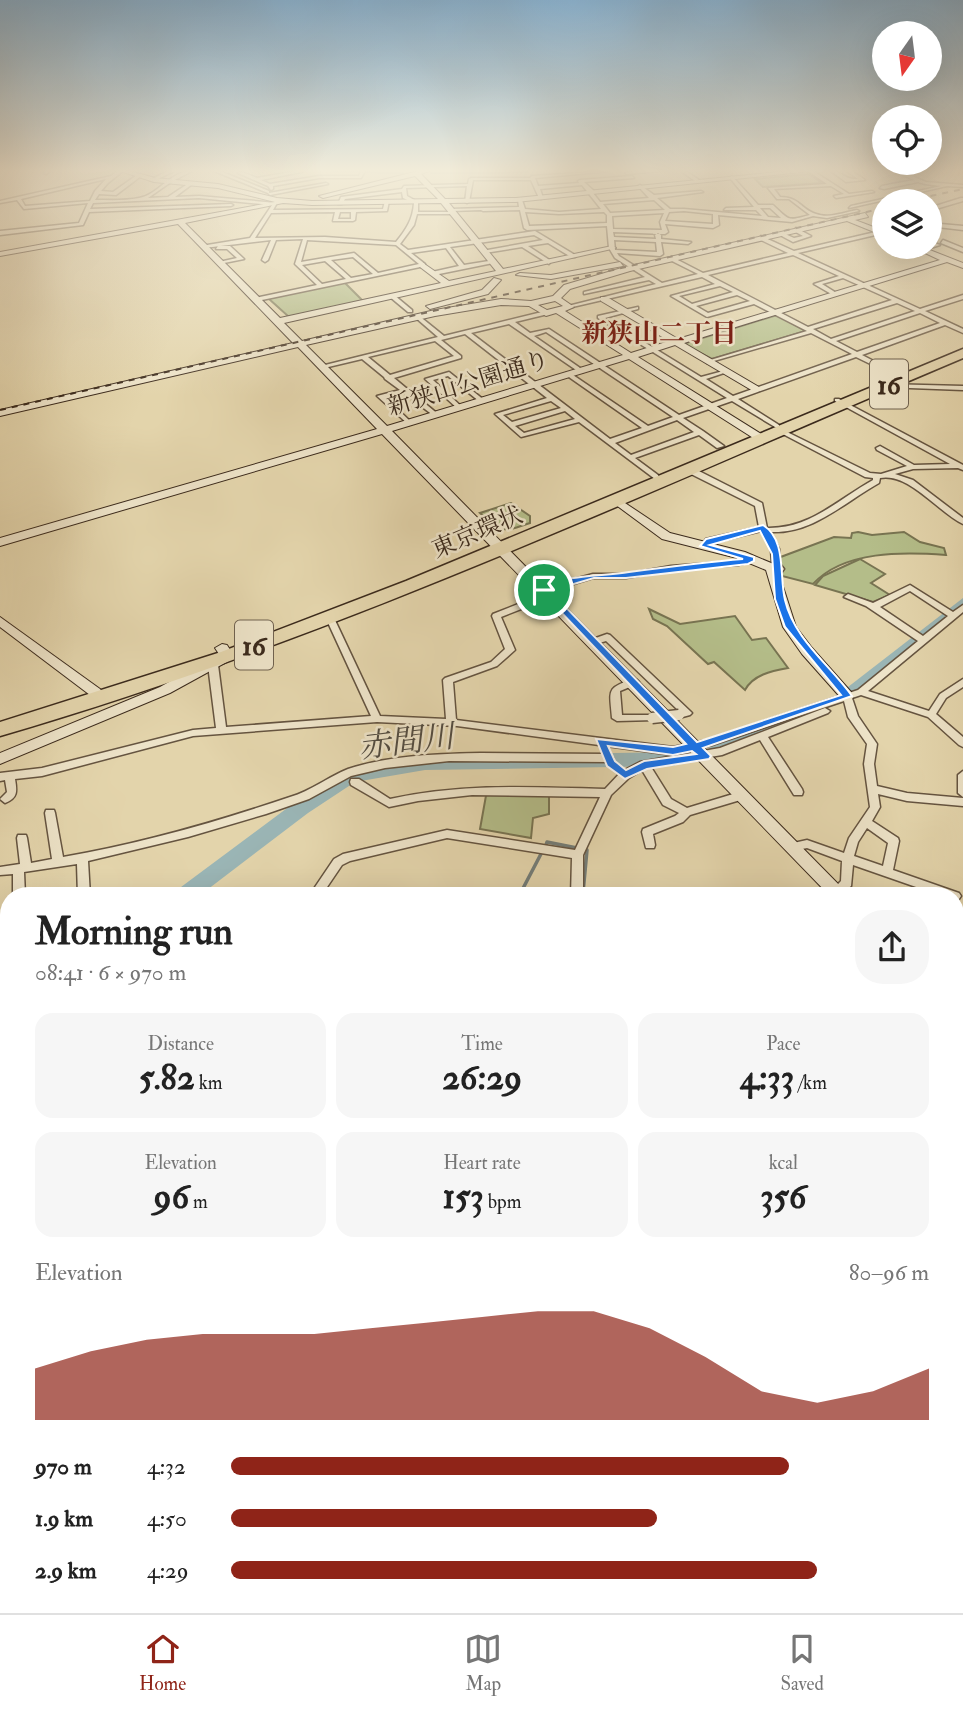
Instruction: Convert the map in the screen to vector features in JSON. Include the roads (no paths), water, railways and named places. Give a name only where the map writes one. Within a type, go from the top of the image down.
[{"type":"highway","name":"東京環状","points":[[0,729],[153,688],[220,657],[616,500],[897,375],[963,350]]},
{"type":"highway","name":"東京環状","points":[[840,402],[885,386],[963,350]]},
{"type":"highway","name":"東京環状","points":[[0,722],[220,657],[330,616],[655,477],[759,437]]},
{"type":"street","points":[[0,254],[43,246]]},
{"type":"street","points":[[207,248],[216,246]]},
{"type":"street","points":[[265,260],[271,246]]},
{"type":"street","points":[[298,264],[303,246]]},
{"type":"street","points":[[399,246],[448,284]]},
{"type":"street","points":[[405,252],[445,246]]},
{"type":"street","points":[[447,246],[462,267]]},
{"type":"street","points":[[0,404],[414,314],[485,292],[496,276],[492,261],[481,246]]},
{"type":"street","points":[[485,251],[515,246]]},
{"type":"street","points":[[525,246],[549,262]]},
{"type":"street","points":[[557,246],[573,256]]},
{"type":"street","points":[[279,321],[448,284],[517,273],[612,246]]},
{"type":"street","points":[[613,246],[622,263],[661,285]]},
{"type":"street","points":[[615,246],[660,254],[659,246]]},
{"type":"street","points":[[414,314],[501,302],[531,304],[556,298],[565,289],[575,285],[631,268],[726,246]]},
{"type":"street","points":[[779,246],[963,331]]},
{"type":"street","points":[[324,366],[823,246]]},
{"type":"street","points":[[207,248],[228,247],[241,259],[221,263]]},
{"type":"street","points":[[207,248],[547,592],[831,887]]},
{"type":"street","points":[[947,260],[963,252]]},
{"type":"street","points":[[298,264],[354,255],[378,275]]},
{"type":"street","points":[[942,257],[963,266]]},
{"type":"street","points":[[672,259],[897,375]]},
{"type":"street","points":[[327,260],[350,280]]},
{"type":"street","name":"新狭山公園通り","points":[[0,542],[460,408],[947,260]]},
{"type":"street","points":[[434,273],[492,261]]},
{"type":"street","points":[[517,273],[552,277],[622,263]]},
{"type":"street","points":[[298,264],[321,286]]},
{"type":"street","points":[[257,299],[423,265]]},
{"type":"street","points":[[835,294],[817,284],[844,276]]},
{"type":"street","points":[[586,293],[649,278]]},
{"type":"street","points":[[720,284],[674,296],[708,315],[754,302]]},
{"type":"street","points":[[575,285],[756,389]]},
{"type":"street","points":[[691,306],[737,293]]},
{"type":"street","points":[[387,378],[459,358],[392,296]]},
{"type":"street","points":[[556,298],[569,307]]},
{"type":"street","points":[[831,341],[963,298]]},
{"type":"street","points":[[709,362],[896,301]]},
{"type":"street","points":[[531,304],[545,313]]},
{"type":"street","points":[[636,308],[600,317],[779,428],[868,475],[877,476],[912,467],[961,467]]},
{"type":"street","points":[[557,310],[759,437]]},
{"type":"street","points":[[509,321],[581,371]]},
{"type":"street","points":[[610,442],[945,323]]},
{"type":"street","points":[[529,335],[547,330],[720,446]]},
{"type":"street","points":[[466,332],[655,477]]},
{"type":"street","points":[[0,413],[298,340]]},
{"type":"street","points":[[363,357],[436,415]]},
{"type":"street","points":[[701,379],[724,371]]},
{"type":"street","points":[[460,408],[428,379],[449,374],[482,401]]},
{"type":"street","points":[[568,374],[648,429]]},
{"type":"street","points":[[885,386],[963,388]]},
{"type":"street","points":[[407,390],[380,396],[409,423]]},
{"type":"street","points":[[553,398],[498,414],[523,436],[580,419]]},
{"type":"street","points":[[840,402],[961,467]]},
{"type":"street","points":[[510,425],[566,409]]},
{"type":"street","points":[[630,458],[701,432]]},
{"type":"street","points":[[880,448],[912,467]]},
{"type":"street","points":[[688,469],[704,480],[759,505],[763,529],[777,554],[776,564],[780,569],[776,574]]},
{"type":"street","points":[[887,474],[910,482],[963,522]]},
{"type":"street","points":[[705,546],[709,541],[763,529],[776,532],[817,522],[844,498],[876,481],[877,476]]},
{"type":"street","points":[[616,500],[654,530],[751,559],[769,566],[776,574],[781,603],[790,627],[847,699],[853,718],[872,744],[869,764],[875,807],[853,841],[848,858],[847,883],[844,887]]},
{"type":"street","points":[[451,723],[448,680],[494,664],[510,650],[496,616],[547,592],[593,576],[626,576],[671,568],[738,563],[751,559]]},
{"type":"street","points":[[876,605],[910,588],[950,614]]},
{"type":"street","points":[[848,597],[876,605],[920,639]]},
{"type":"street","points":[[577,887],[580,850],[607,793],[625,775],[644,765],[766,730],[847,699],[861,692],[950,614],[963,608]]},
{"type":"street","points":[[330,616],[377,719]]},
{"type":"street","points":[[0,621],[95,692]]},
{"type":"street","points":[[593,642],[607,637],[687,713],[652,718],[617,718],[615,691],[634,682]]},
{"type":"street","points":[[220,657],[221,729]]},
{"type":"street","points":[[931,715],[943,696],[963,682]]},
{"type":"street","points":[[0,759],[153,688]]},
{"type":"street","points":[[861,692],[931,715],[963,743]]},
{"type":"street","points":[[5,799],[12,793],[5,777],[42,772],[193,733],[221,729],[377,719],[451,723],[669,751],[700,751]]},
{"type":"street","points":[[766,730],[798,792]]},
{"type":"street","points":[[600,742],[609,760],[625,775]]},
{"type":"street","points":[[0,871],[82,859],[243,817],[315,793],[354,771],[426,760],[609,760]]},
{"type":"street","points":[[644,765],[667,802],[685,813]]},
{"type":"street","points":[[963,775],[963,793]]},
{"type":"street","points":[[355,782],[389,803],[427,793],[472,788],[607,793]]},
{"type":"street","points":[[873,789],[907,797],[963,802]]},
{"type":"street","points":[[650,845],[647,832],[679,819],[685,813],[743,795]]},
{"type":"street","points":[[50,813],[58,863]]},
{"type":"street","points":[[866,822],[894,841],[887,872]]},
{"type":"street","points":[[321,887],[338,862],[346,858],[447,834],[580,850]]},
{"type":"street","points":[[20,887],[22,838]]},
{"type":"street","points":[[793,847],[807,844],[930,887]]},
{"type":"street","points":[[82,859],[84,887]]},
{"type":"waterway","name":"赤間川","points":[[854,691],[963,603]]},
{"type":"waterway","name":"赤間川","points":[[717,750],[797,717]]},
{"type":"waterway","name":"赤間川","points":[[196,887],[301,808],[350,776],[425,763],[674,759]]},
{"type":"waterway","points":[[546,845],[547,842],[587,850],[584,887]]},
{"type":"waterway","points":[[524,887],[542,852]]},
{"type":"railway","points":[[0,410],[717,246]]},
{"type":"district","name":"新狭山二丁目","points":[[659,333]]}]
